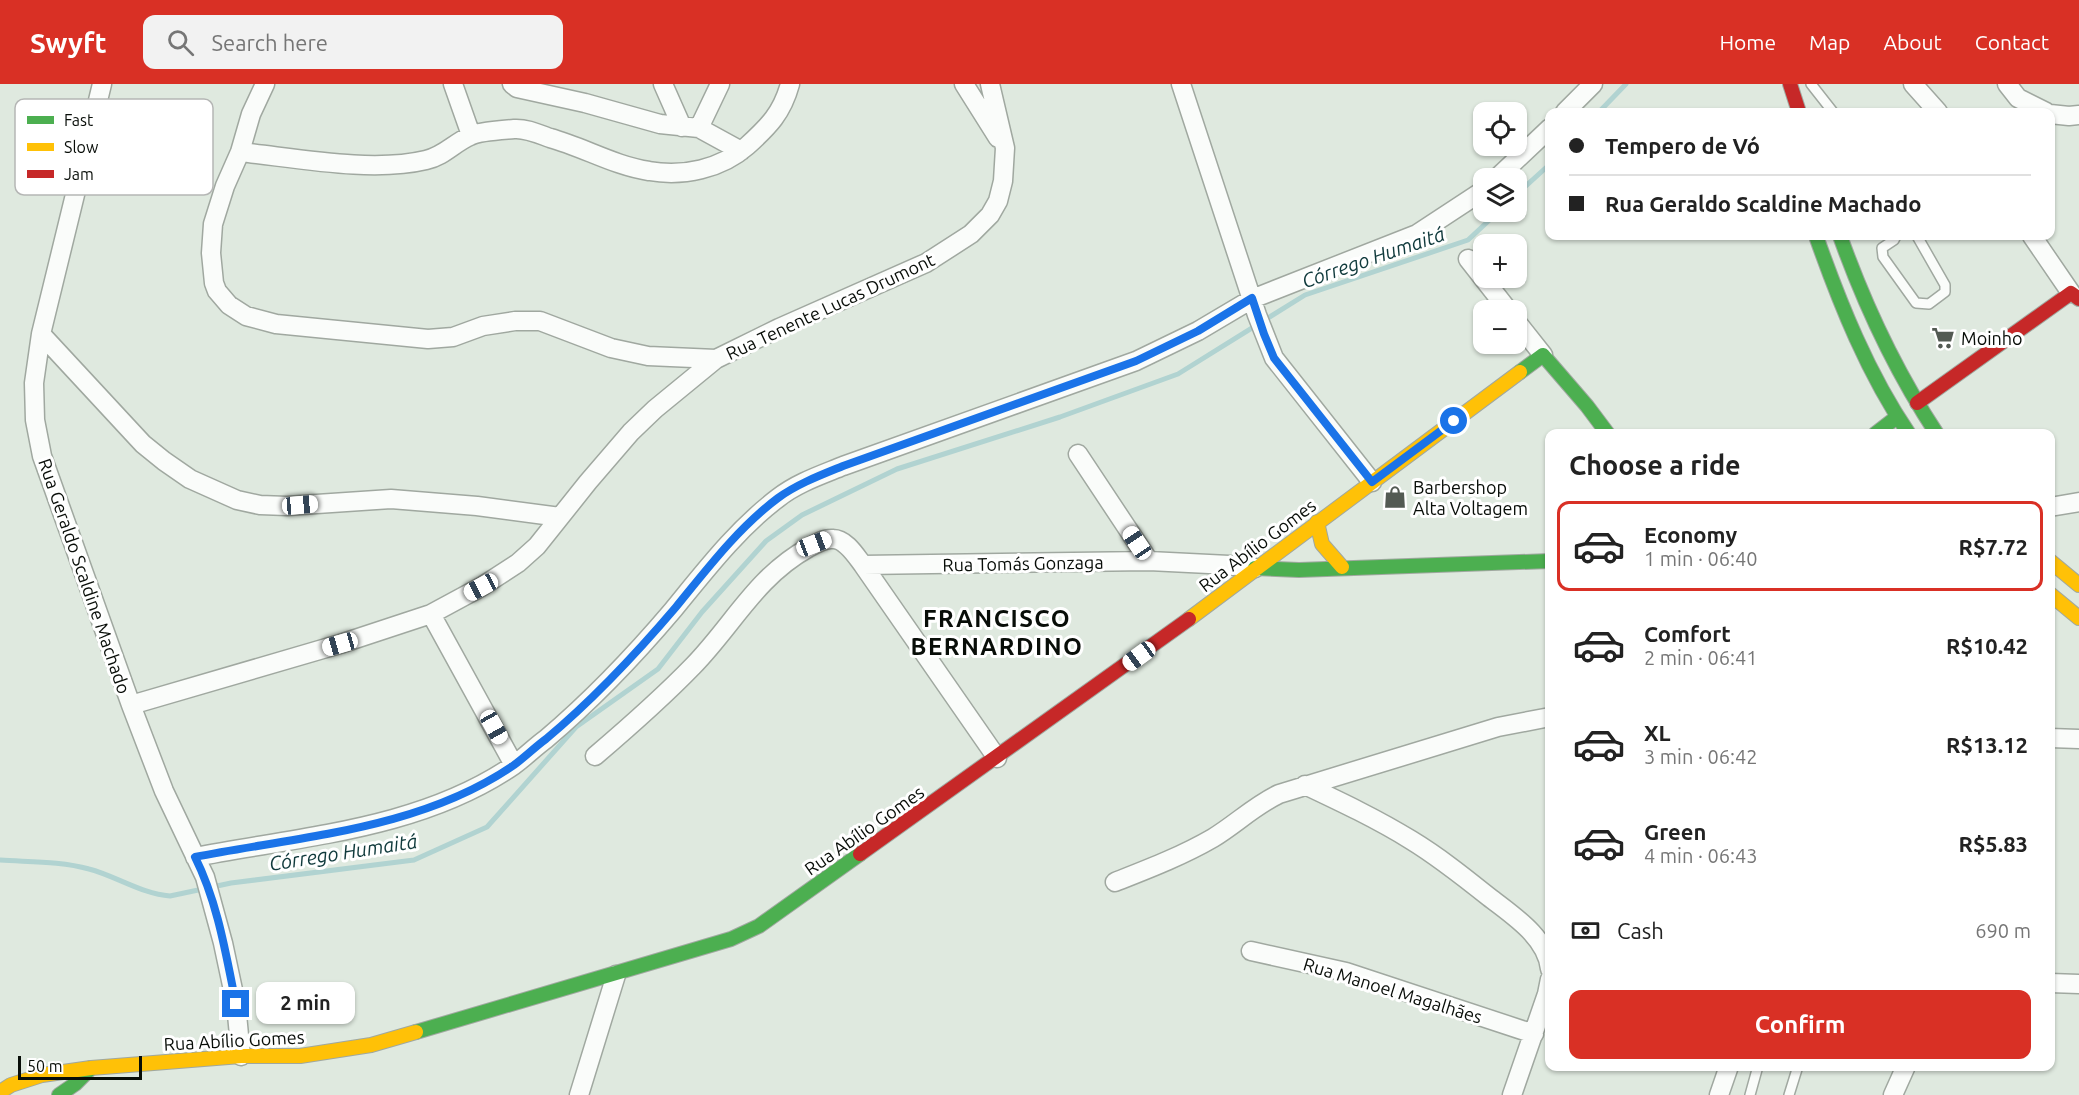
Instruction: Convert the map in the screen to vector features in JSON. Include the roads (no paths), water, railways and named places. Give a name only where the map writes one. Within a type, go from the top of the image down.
[{"type":"main road","points":[[1791,84],[1798,108]]},
{"type":"main road","points":[[1817,240],[1828,272],[1861,346],[1905,429]]},
{"type":"main road","points":[[1841,240],[1864,302],[1917,403],[1934,429]]},
{"type":"main road","points":[[1917,403],[2075,296]]},
{"type":"main road","points":[[1543,355],[1604,429]]},
{"type":"main road","name":"Rua Abílio Gomes","points":[[0,1092],[11,1085],[42,1075],[91,1068],[241,1056],[300,1056],[371,1045],[616,975],[731,939],[759,926],[1192,617],[1543,355]]},
{"type":"main road","points":[[1881,429],[1897,417]]},
{"type":"main road","points":[[1317,522],[1322,544],[1333,560],[1342,567]]},
{"type":"main road","name":"Rua Tomás Gonzaga","points":[[1255,568],[1299,570],[1545,561]]},
{"type":"main road","points":[[2055,565],[2079,585]]},
{"type":"main road","points":[[2055,598],[2079,618]]},
{"type":"main road","points":[[60,1095],[91,1068]]},
{"type":"street","name":"Rua Geraldo Scaldine Machado","points":[[98,99],[102,84]]},
{"type":"street","points":[[265,84],[225,186],[213,224],[211,253],[214,283],[217,291],[229,305],[246,315],[276,324],[428,339],[453,337],[483,326],[515,321],[540,321],[611,348],[648,356],[716,359]]},
{"type":"street","points":[[453,84],[471,135]]},
{"type":"street","points":[[512,84],[518,88],[585,103],[660,124],[691,128],[741,151]]},
{"type":"street","points":[[663,84],[691,128]]},
{"type":"street","points":[[691,128],[720,84]]},
{"type":"street","points":[[240,152],[373,165],[427,160],[448,151],[471,135],[518,129],[569,143],[647,171],[692,172],[713,166],[741,151],[773,122],[786,99],[790,84]]},
{"type":"street","points":[[964,84],[1005,148]]},
{"type":"street","name":"Rua Tenente Lucas Drumont","points":[[131,705],[340,644],[431,614],[481,587],[518,563],[537,546],[631,432],[663,402],[716,359],[779,328],[926,263],[971,234],[990,215],[998,201],[1003,181],[1005,148],[990,84]]},
{"type":"street","points":[[1181,84],[1254,307],[1274,358],[1372,482]]},
{"type":"street","points":[[1569,108],[1593,84]]},
{"type":"street","points":[[1913,84],[1934,108]]},
{"type":"street","points":[[2007,84],[2018,98],[2038,108]]},
{"type":"street","points":[[2055,114],[2079,115]]},
{"type":"street","points":[[1508,168],[1545,133]]},
{"type":"street","name":"Rua Geraldo Scaldine Machado","points":[[75,195],[41,334],[34,383],[35,420],[42,456],[131,705],[164,791],[208,885],[236,1004],[241,1056]]},
{"type":"street","points":[[195,857],[345,830],[403,817],[473,788],[514,765],[560,727],[607,683],[640,649],[714,560],[751,521],[779,496],[843,466],[1136,361],[1198,331],[1417,234],[1473,197]]},
{"type":"street","points":[[2035,240],[2075,296]]},
{"type":"street","points":[[1468,259],[1500,300]]},
{"type":"street","points":[[41,334],[143,444],[190,479],[237,500],[260,505],[287,506],[391,499],[560,516]]},
{"type":"street","points":[[1527,335],[1543,355]]},
{"type":"street","points":[[1897,417],[1917,403]]},
{"type":"street","points":[[1078,454],[1149,561]]},
{"type":"street","points":[[2055,506],[2079,502]]},
{"type":"street","points":[[595,756],[665,695],[688,671],[758,586],[779,566],[814,544],[834,538],[846,544],[863,565],[997,758]]},
{"type":"street","name":"Rua Tomás Gonzaga","points":[[863,565],[1149,561],[1229,564],[1255,568]]},
{"type":"street","points":[[431,614],[514,765]]},
{"type":"street","points":[[1115,882],[1195,847],[1214,837],[1261,802],[1305,785],[1498,727],[1545,718]]},
{"type":"street","points":[[2055,738],[2079,740]]},
{"type":"street","points":[[1305,785],[1378,820],[1413,841],[1518,920],[1531,933],[1545,953]]},
{"type":"street","name":"Rua Manoel Magalhães","points":[[1251,951],[1346,972],[1534,1034]]},
{"type":"street","points":[[579,1095],[616,975]]},
{"type":"street","points":[[2055,983],[2079,984]]},
{"type":"street","points":[[1512,1095],[1545,1000]]},
{"type":"street","points":[[1719,1095],[1727,1071]]},
{"type":"street","points":[[1893,1095],[1904,1071]]},
{"type":"lane","points":[[1811,84],[1830,108]]},
{"type":"lane","points":[[1894,240],[1882,248],[1883,256],[1916,303],[1929,304],[1945,292],[1945,285],[1919,240]]},
{"type":"lane","points":[[1750,1095],[1757,1071]]},
{"type":"lane","points":[[1789,1095],[1796,1071]]},
{"type":"waterway","name":"Córrego Humaitá","points":[[1603,108],[1626,84]]},
{"type":"waterway","name":"Córrego Humaitá","points":[[1527,185],[1545,169]]},
{"type":"waterway","name":"Córrego Humaitá","points":[[0,860],[78,866],[149,892],[170,896],[231,883],[414,860],[487,827],[576,727],[658,669],[702,612],[766,541],[802,515],[897,469],[1060,417],[1178,374],[1305,295],[1468,240],[1487,222]]},
{"type":"place","name":"Moinho","points":[[1943,338]]},
{"type":"place","name":"Barbershop Alta Voltagem","points":[[1395,497]]},
{"type":"district","name":"FRANCISCO BERNARDINO","points":[[997,632]]}]
